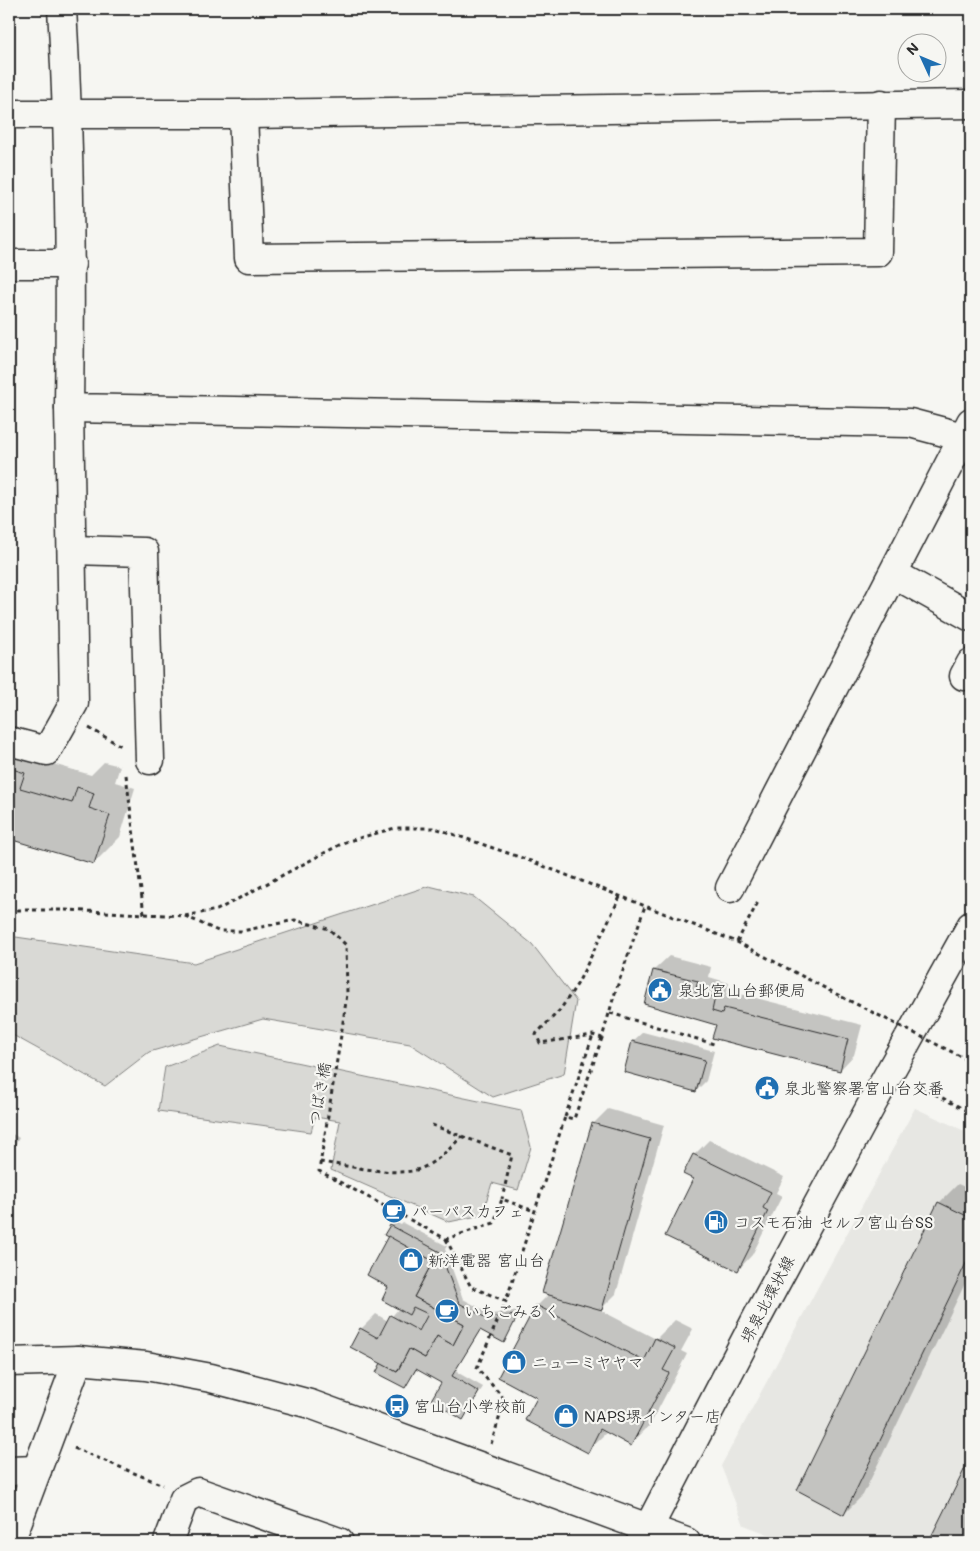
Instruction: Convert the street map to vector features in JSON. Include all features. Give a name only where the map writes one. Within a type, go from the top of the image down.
[{"type":"street","points":[[9,741],[47,751],[74,703],[69,408],[71,264],[69,115],[62,9]]},
{"type":"street","points":[[243,114],[249,258],[878,252],[881,104]]},
{"type":"street","points":[[9,114],[243,114],[971,104]]},
{"type":"street","points":[[9,264],[71,264]]},
{"type":"street","points":[[69,408],[910,423],[969,433],[730,888]]},
{"type":"street","points":[[72,550],[144,552],[150,760]]},
{"type":"street","points":[[894,574],[971,617]]},
{"type":"street","name":"堺泉北環状線","points":[[644,1535],[771,1291],[971,926]]},
{"type":"street","points":[[9,1362],[78,1360],[146,1366],[212,1378],[310,1404],[484,1468],[644,1535],[686,1542]]},
{"type":"street","points":[[10,1542],[78,1360]]},
{"type":"street","points":[[9,1471],[37,1470]]},
{"type":"street","points":[[168,1542],[184,1500],[198,1492],[337,1542]]},
{"type":"path","points":[[67,716],[122,745],[124,754]]},
{"type":"path","points":[[126,773],[144,914]]},
{"type":"path","points":[[9,910],[66,910],[184,916],[217,910],[345,842],[395,828],[435,828],[528,860],[737,942],[970,1061]]},
{"type":"path","points":[[602,1038],[593,1035],[540,1043],[536,1034],[560,1010],[578,983],[620,896]]},
{"type":"path","points":[[737,942],[758,902]]},
{"type":"path","points":[[565,1117],[574,1119],[645,906]]},
{"type":"path","name":"つばき橋","points":[[184,916],[218,930],[242,931],[295,920],[329,929],[346,945],[347,994],[320,1162]]},
{"type":"path","points":[[610,1013],[714,1044]]},
{"type":"path","points":[[484,1468],[505,1400],[477,1368],[506,1300],[593,1035]]},
{"type":"path","points":[[913,1083],[971,1113]]},
{"type":"path","points":[[432,1125],[512,1154],[502,1199],[494,1223],[446,1239]]},
{"type":"path","points":[[462,1136],[449,1150],[427,1165],[412,1171],[372,1169],[320,1162],[319,1171],[446,1239],[471,1288],[506,1300]]},
{"type":"path","points":[[502,1199],[534,1211]]},
{"type":"path","points":[[48,1438],[190,1496]]},
{"type":"shaded area","points":[[429,886],[474,897],[532,944],[576,1001],[564,1074],[493,1097],[410,1044],[263,1019],[149,1052],[105,1086],[9,1033],[9,936],[194,963]]},
{"type":"shaded area","points":[[220,1046],[521,1110],[531,1147],[518,1190],[492,1183],[482,1215],[449,1222],[331,1170],[340,1121],[315,1117],[311,1132],[158,1111],[165,1067]]},
{"type":"shaded area","points":[[915,1108],[971,1134],[971,1542],[789,1542],[744,1525],[721,1466]]},
{"type":"building","points":[[9,768],[25,773],[20,788],[72,803],[77,787],[94,793],[89,808],[110,815],[94,864],[9,839]]},
{"type":"building","points":[[653,970],[698,981],[695,992],[715,997],[712,1011],[722,1014],[724,1008],[848,1039],[840,1071],[712,1038],[716,1025],[644,1004]]},
{"type":"building","points":[[632,1041],[705,1060],[696,1092],[624,1072]]},
{"type":"building","points":[[592,1123],[650,1139],[602,1310],[542,1293]]},
{"type":"building","points":[[693,1154],[771,1192],[763,1208],[768,1211],[738,1271],[665,1236],[693,1179],[683,1174]]},
{"type":"building","points":[[938,1202],[971,1218],[971,1253],[844,1515],[797,1490]]},
{"type":"building","points":[[390,1225],[440,1252],[459,1303],[486,1318],[518,1315],[504,1343],[480,1330],[452,1376],[479,1392],[463,1420],[431,1400],[441,1383],[416,1369],[405,1388],[376,1373],[381,1363],[397,1372],[409,1349],[425,1358],[437,1336],[453,1345],[464,1324],[414,1297],[433,1261],[384,1235]]},
{"type":"building","points":[[388,1236],[433,1261],[414,1297],[464,1324],[453,1345],[437,1336],[425,1358],[409,1349],[397,1372],[350,1347],[360,1328],[378,1338],[390,1315],[419,1331],[428,1314],[413,1307],[409,1315],[382,1300],[388,1287],[367,1275]]},
{"type":"building","points":[[536,1305],[644,1361],[655,1338],[675,1348],[663,1370],[669,1373],[631,1446],[600,1429],[588,1453],[525,1420],[537,1398],[498,1377]]},
{"type":"building","points":[[971,1456],[971,1542],[929,1541]]},
{"type":"place","name":"泉北宮山台郵便局","points":[[660,990]]},
{"type":"place","name":"泉北警察署宮山台交番","points":[[767,1088]]},
{"type":"place","name":"パーパスカフェ","points":[[394,1211]]},
{"type":"place","name":"コスモ石油 セルフ宮山台SS","points":[[716,1222]]},
{"type":"place","name":"新洋電器 宮山台","points":[[411,1260]]},
{"type":"place","name":"いちごみるく","points":[[447,1311]]},
{"type":"place","name":"ニューミヤヤマ","points":[[514,1362]]},
{"type":"place","name":"宮山台小学校前","points":[[397,1406]]},
{"type":"place","name":"NAPS堺インター店","points":[[566,1416]]}]
